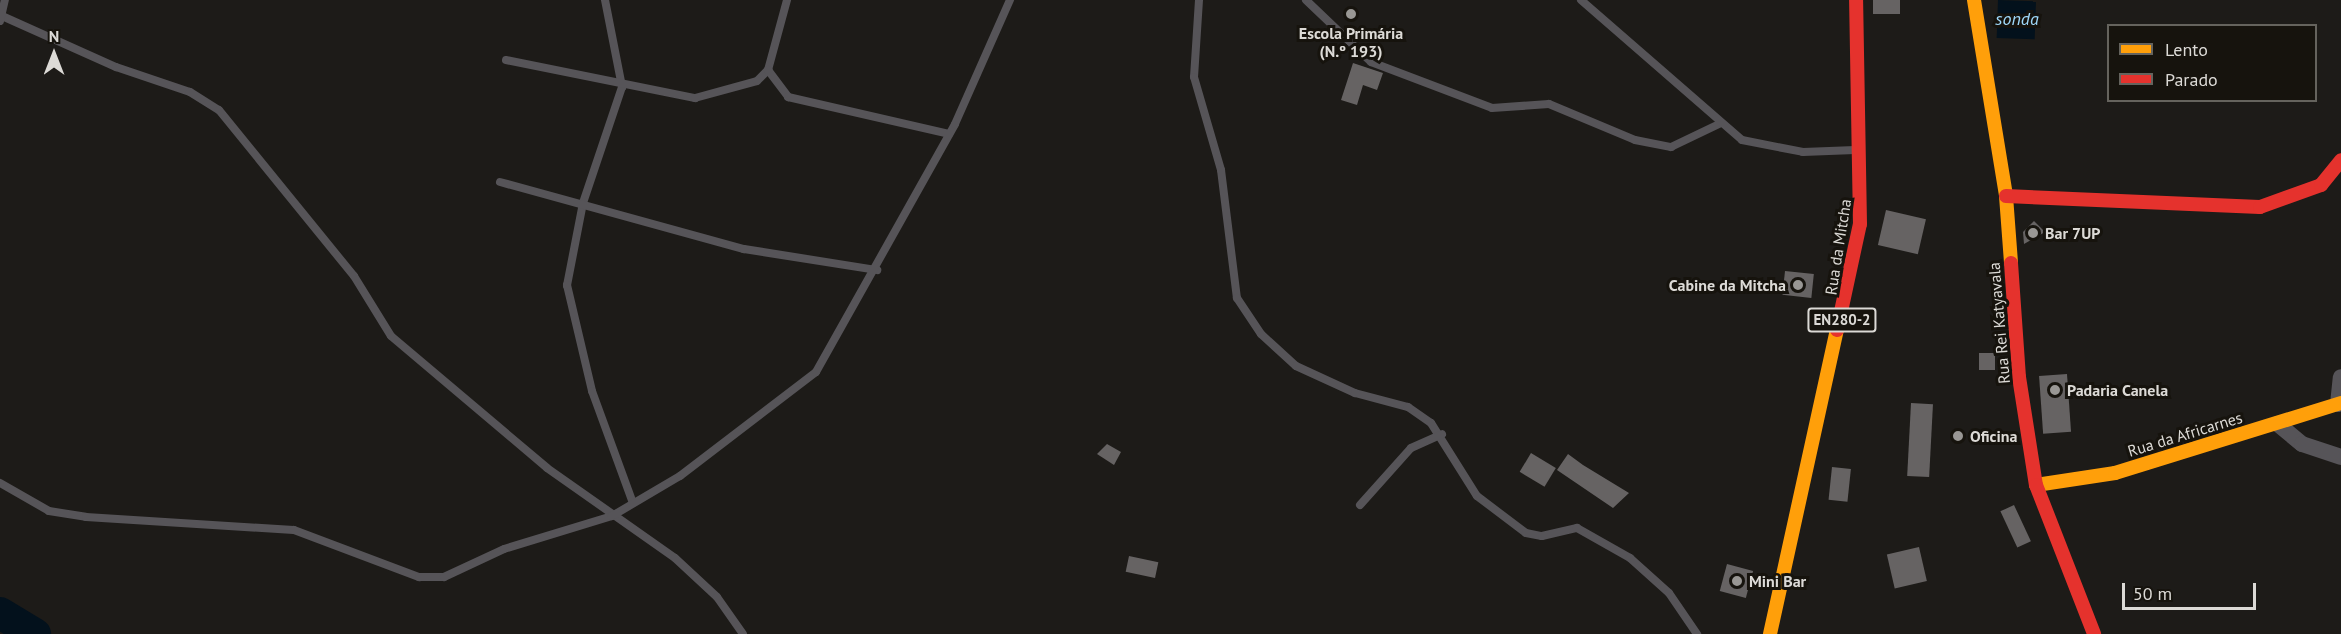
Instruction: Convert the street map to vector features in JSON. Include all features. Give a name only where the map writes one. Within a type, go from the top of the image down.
[{"type":"main road","name":"Rua da Mitcha","points":[[1770,634],[1856,248],[1862,150],[1856,0]]},
{"type":"main road","name":"Rua Rei Katyavala","points":[[1974,0],[2006,196],[2019,377],[2036,485],[2094,634]]},
{"type":"main road","points":[[2006,196],[2260,207],[2321,185],[2341,160]]},
{"type":"main road","name":"Rua da Africarnes","points":[[2036,485],[2115,473],[2340,404]]},
{"type":"street","points":[[2340,404],[2341,377]]},
{"type":"street","points":[[2278,423],[2302,444],[2341,457]]},
{"type":"lane","points":[[5,0],[1,19],[116,67],[190,92],[219,110],[354,276],[391,336],[484,418],[612,516],[675,558],[717,597],[743,634]]},
{"type":"lane","points":[[605,0],[622,87],[583,203],[567,285],[592,392],[633,503]]},
{"type":"lane","points":[[506,60],[622,87],[695,98],[757,81],[768,70],[787,0]]},
{"type":"lane","points":[[0,483],[49,511],[86,517],[294,530],[419,577],[444,577],[504,549],[612,516],[680,476],[816,372],[877,270],[949,134],[1010,0]]},
{"type":"lane","points":[[1199,0],[1194,77],[1221,170],[1238,298],[1261,334],[1296,366],[1355,393],[1408,407],[1442,434],[1477,496],[1526,533],[1542,536],[1577,528],[1630,558],[1669,593],[1697,634]]},
{"type":"lane","points":[[1306,0],[1371,62],[1492,108],[1549,104],[1635,140],[1671,147],[1721,123]]},
{"type":"lane","points":[[1581,0],[1742,140],[1775,149],[1862,150]]},
{"type":"lane","points":[[768,70],[788,97],[949,134]]},
{"type":"lane","points":[[500,182],[744,249],[877,270]]},
{"type":"lane","points":[[1360,505],[1411,448],[1442,434]]},
{"type":"water","name":"sonda","points":[[1998,0],[2036,1],[2035,39],[1997,38]]},
{"type":"building","points":[[1873,0],[1900,0],[1900,14],[1873,14]]},
{"type":"building","points":[[1353,63],[1383,73],[1377,90],[1363,85],[1357,105],[1341,100]]},
{"type":"building","points":[[1886,210],[1926,219],[1918,254],[1878,245]]},
{"type":"building","name":"Bar 7UP","points":[[2034,221],[2045,232],[2024,244],[2023,232]]},
{"type":"building","name":"Cabine da Mitcha","points":[[1785,271],[1814,274],[1811,298],[1782,295]]},
{"type":"building","points":[[1979,353],[1995,353],[1995,370],[1979,370]]},
{"type":"building","points":[[2067,374],[2071,432],[2043,434],[2039,376]]},
{"type":"building","points":[[1911,403],[1933,404],[1929,477],[1907,476]]},
{"type":"building","points":[[1107,444],[1121,452],[1114,465],[1097,454]]},
{"type":"building","points":[[1531,453],[1556,468],[1545,487],[1520,472]]},
{"type":"building","points":[[1568,454],[1629,493],[1613,508],[1557,470]]},
{"type":"building","points":[[1832,467],[1851,469],[1847,502],[1829,500]]},
{"type":"building","points":[[2014,505],[2031,541],[2017,548],[2000,511]]},
{"type":"building","points":[[1919,547],[1927,581],[1895,589],[1887,554]]},
{"type":"building","points":[[1129,556],[1158,562],[1155,578],[1126,572]]},
{"type":"building","name":"Mini Bar","points":[[1727,564],[1753,571],[1746,598],[1720,591]]},
{"type":"waterway","points":[[0,613],[35,634]]},
{"type":"traffic: slow","points":[[1974,0],[2006,196],[2011,263]]},
{"type":"traffic: slow","points":[[1770,634],[1837,330]]},
{"type":"traffic: slow","points":[[2036,485],[2115,473],[2341,403]]},
{"type":"traffic: jam","points":[[1837,330],[1860,224],[1856,0]]},
{"type":"traffic: jam","points":[[2006,196],[2260,207],[2321,185],[2341,160]]},
{"type":"traffic: jam","points":[[2011,263],[2019,377],[2036,485],[2094,634]]},
{"type":"place","name":"Escola Primária (N.º 193)","points":[[1351,14]]},
{"type":"place","name":"Bar 7UP","points":[[2033,233]]},
{"type":"place","name":"Cabine da Mitcha","points":[[1798,285]]},
{"type":"place","name":"Padaria Canela","points":[[2055,390]]},
{"type":"place","name":"Oficina","points":[[1958,436]]},
{"type":"place","name":"Mini Bar","points":[[1737,581]]}]
